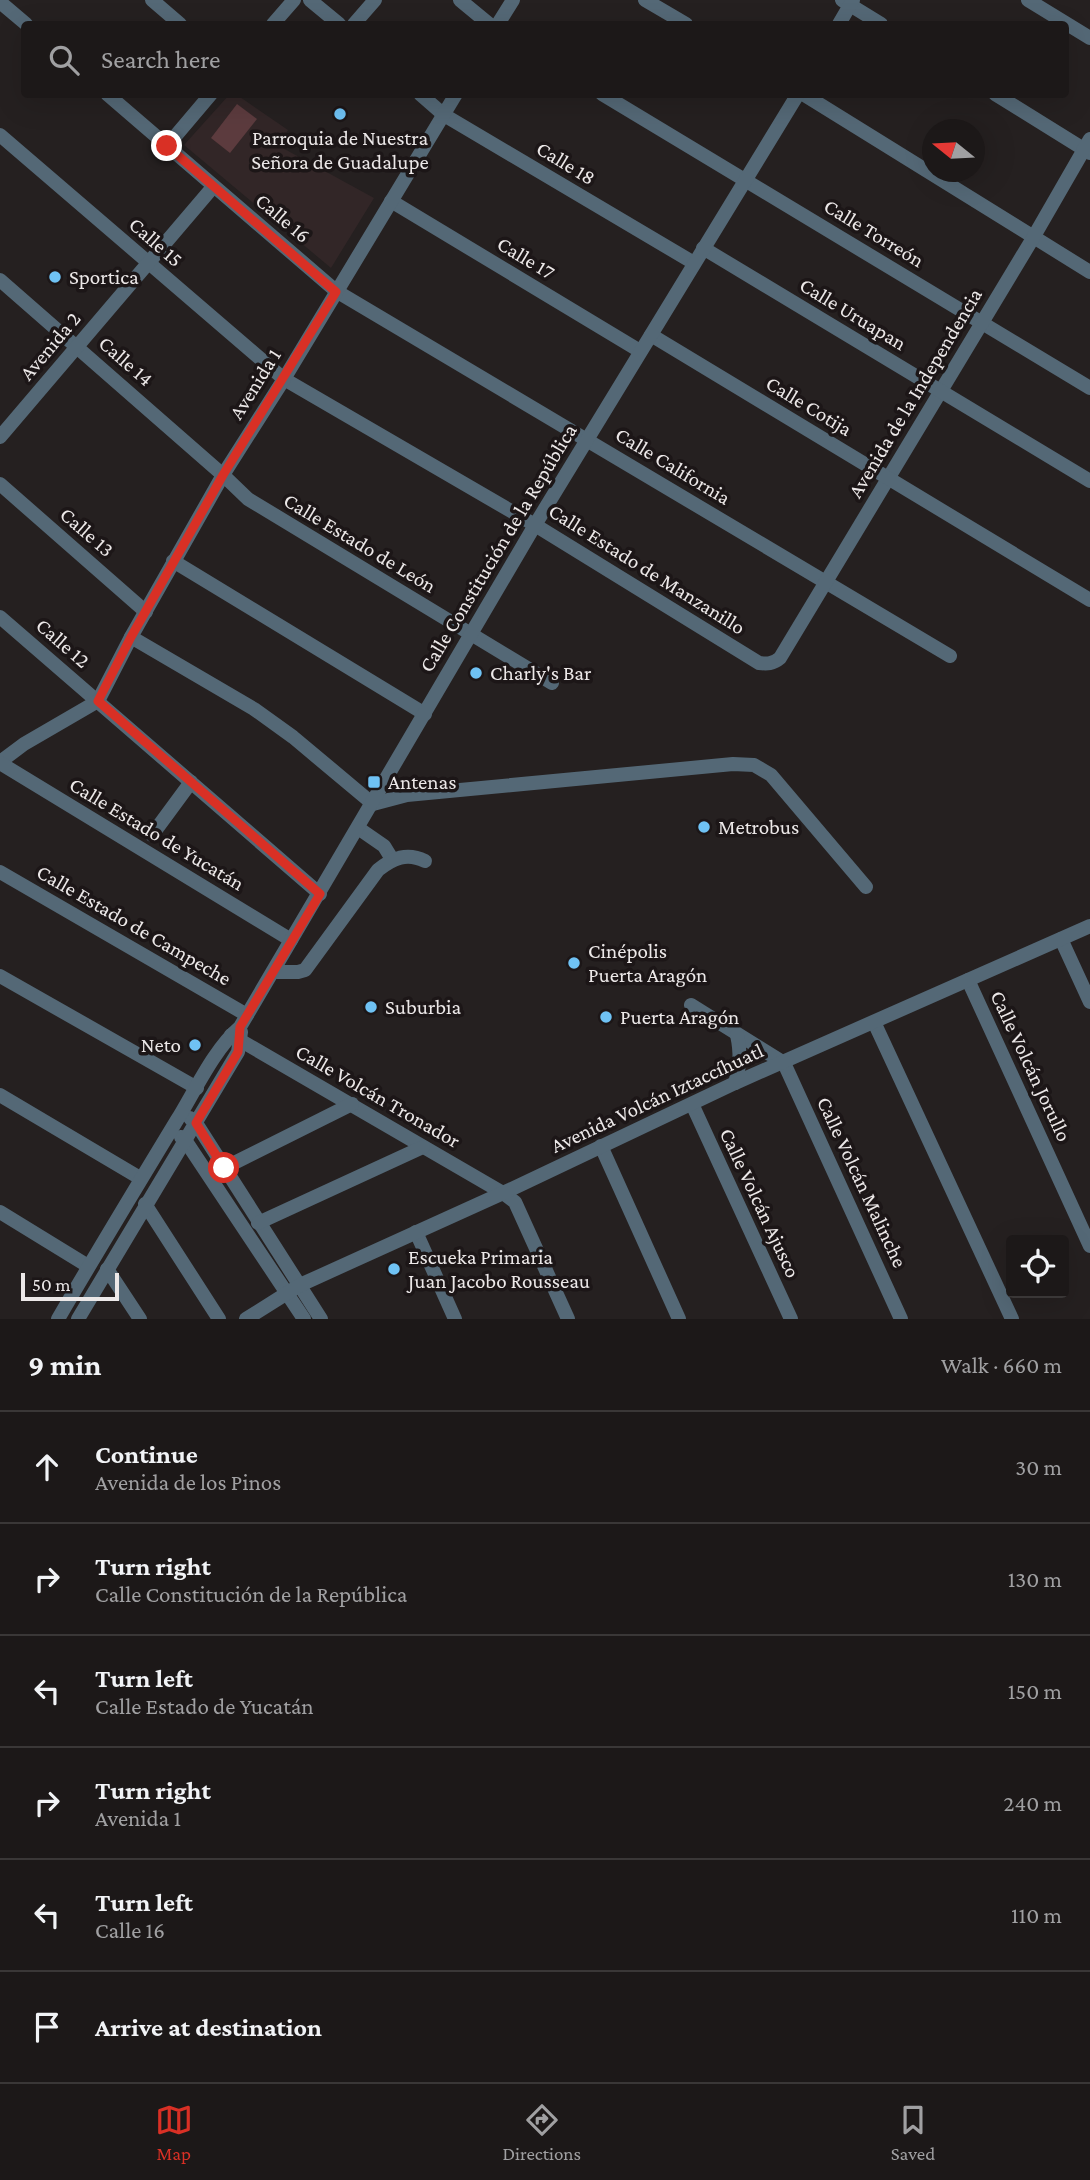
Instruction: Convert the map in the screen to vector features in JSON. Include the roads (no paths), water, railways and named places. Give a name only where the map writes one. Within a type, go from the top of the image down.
[{"type":"street","points":[[152,0],[176,21]]},
{"type":"street","points":[[275,21],[294,0]]},
{"type":"street","points":[[310,0],[335,21]]},
{"type":"street","points":[[357,21],[375,0]]},
{"type":"street","points":[[460,0],[485,21]]},
{"type":"street","points":[[500,21],[513,0]]},
{"type":"street","points":[[645,0],[681,21]]},
{"type":"street","points":[[1028,0],[1063,21]]},
{"type":"street","points":[[0,2],[22,21]]},
{"type":"street","points":[[840,21],[848,2],[876,21]]},
{"type":"street","points":[[1069,24],[1090,37]]},
{"type":"street","name":"Calle 16","points":[[112,98],[336,292]]},
{"type":"street","points":[[167,146],[208,98]]},
{"type":"street","name":"Calle 18","points":[[425,98],[444,115],[694,263]]},
{"type":"street","name":"Avenida 1","points":[[98,701],[173,561],[223,475],[454,98]]},
{"type":"street","name":"Calle Torreón","points":[[609,98],[1090,387]]},
{"type":"street","name":"Calle Constitución de la República","points":[[58,1319],[140,1178],[197,1088],[240,1029],[535,525],[796,98]]},
{"type":"street","points":[[809,98],[1090,272]]},
{"type":"street","points":[[1002,98],[1088,147]]},
{"type":"street","name":"Calle 15","points":[[0,135],[284,379]]},
{"type":"street","name":"Avenida de la Independencia","points":[[771,663],[780,658],[1088,147]]},
{"type":"street","name":"Avenida 2","points":[[0,437],[213,187]]},
{"type":"street","name":"Calle 17","points":[[391,201],[640,351]]},
{"type":"street","name":"Calle Uruapan","points":[[703,248],[1090,481]]},
{"type":"street","name":"Calle 14","points":[[0,280],[223,475]]},
{"type":"street","name":"Calle California","points":[[336,292],[950,656]]},
{"type":"street","name":"Calle Cotija","points":[[651,335],[1090,600]]},
{"type":"street","name":"Calle Estado de Manzanillo","points":[[284,379],[535,525],[758,663],[771,663]]},
{"type":"street","name":"Calle Estado de León","points":[[223,475],[248,499],[552,683]]},
{"type":"street","name":"Calle 13","points":[[0,484],[146,612]]},
{"type":"street","points":[[173,561],[425,714]]},
{"type":"street","name":"Calle 12","points":[[0,617],[98,701]]},
{"type":"street","points":[[131,637],[254,709],[293,737],[373,804],[420,794],[733,764],[754,765],[771,775],[866,887]]},
{"type":"street","points":[[0,763],[24,744],[98,701],[320,894]]},
{"type":"street","name":"Calle Estado de Yucatán","points":[[0,763],[291,940]]},
{"type":"street","points":[[152,835],[191,782]]},
{"type":"street","points":[[358,828],[384,846],[392,859]]},
{"type":"street","points":[[273,972],[305,970],[379,870],[392,859],[414,856],[425,861]]},
{"type":"street","name":"Calle Estado de Campeche","points":[[0,872],[240,1029]]},
{"type":"street","name":"Avenida Volcán Iztaccíhuatl","points":[[246,1319],[293,1289],[735,1083],[1090,926]]},
{"type":"street","points":[[1060,939],[1090,1002]]},
{"type":"street","points":[[0,976],[197,1088]]},
{"type":"street","name":"Calle Volcán Jorullo","points":[[968,979],[1090,1246]]},
{"type":"street","points":[[691,1005],[784,1063]]},
{"type":"street","points":[[874,1022],[1012,1319]]},
{"type":"street","name":"Calle Constitución de la República","points":[[78,1319],[238,1052],[240,1029]]},
{"type":"street","name":"Calle Volcán Tronador","points":[[240,1029],[352,1104],[503,1193]]},
{"type":"street","points":[[735,1083],[740,1068],[737,1035]]},
{"type":"street","name":"Calle Volcán Malinche","points":[[784,1063],[901,1319]]},
{"type":"street","points":[[0,1095],[140,1178]]},
{"type":"street","points":[[224,1168],[352,1104]]},
{"type":"street","name":"Calle Volcán Ajusco","points":[[692,1104],[791,1319]]},
{"type":"street","points":[[182,1112],[196,1123],[258,1223],[293,1289],[304,1319]]},
{"type":"street","points":[[171,1131],[185,1140],[293,1289],[321,1319]]},
{"type":"street","points":[[601,1146],[679,1319]]},
{"type":"street","points":[[258,1223],[423,1147]]},
{"type":"street","points":[[503,1193],[515,1202],[568,1319]]},
{"type":"street","points":[[145,1204],[219,1319]]},
{"type":"street","points":[[0,1212],[89,1266]]},
{"type":"street","points":[[416,1232],[455,1319]]},
{"type":"street","points":[[107,1269],[140,1319]]},
{"type":"place","name":"Parroquia de Nuestra Señora de Guadalupe","points":[[340,114]]},
{"type":"place","name":"Sportica","points":[[55,277]]},
{"type":"place","name":"Charly's Bar","points":[[476,673]]},
{"type":"place","name":"Antenas","points":[[374,782]]},
{"type":"place","name":"Metrobus","points":[[704,827]]},
{"type":"place","name":"Cinépolis Puerta Aragón","points":[[574,963]]},
{"type":"place","name":"Suburbia","points":[[371,1007]]},
{"type":"place","name":"Puerta Aragón","points":[[606,1017]]},
{"type":"place","name":"Neto","points":[[195,1045]]},
{"type":"place","name":"Escueka Primaria Juan Jacobo Rousseau","points":[[394,1269]]}]
